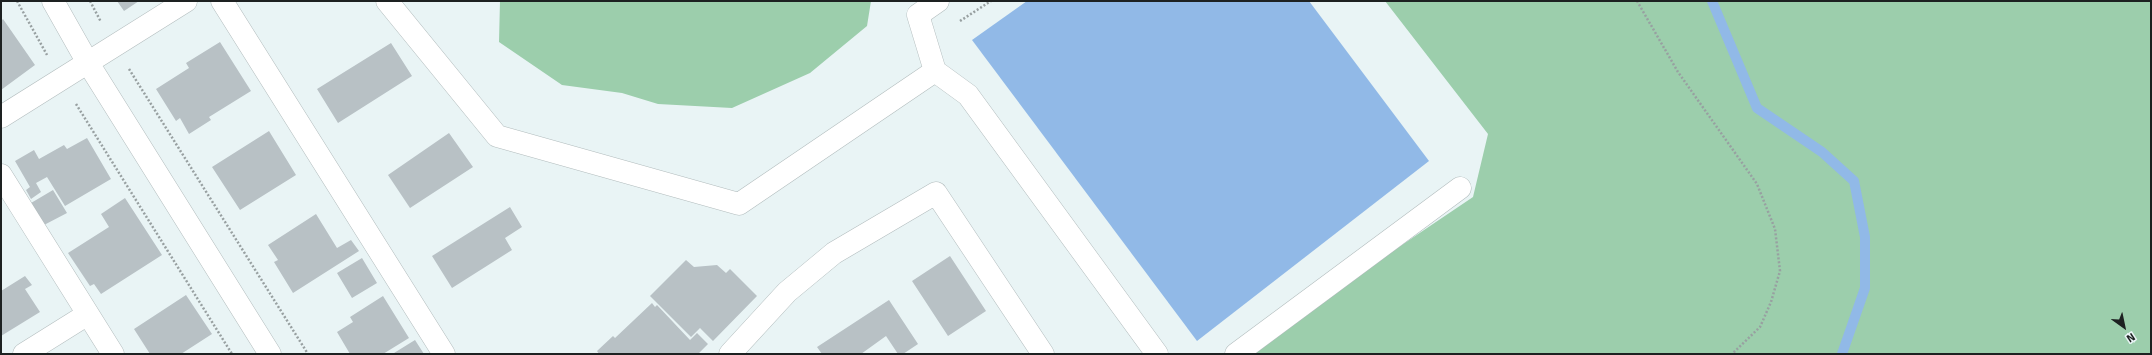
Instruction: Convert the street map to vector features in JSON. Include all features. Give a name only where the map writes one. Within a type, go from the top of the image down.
[{"type":"street","points":[[53,1],[88,63],[270,354]]},
{"type":"street","points":[[1,117],[60,79],[115,47],[186,1]]},
{"type":"street","points":[[222,1],[444,354]]},
{"type":"street","points":[[387,1],[497,136],[739,204],[935,71]]},
{"type":"street","points":[[938,1],[918,15],[935,71],[968,96],[1158,354]]},
{"type":"street","points":[[1,175],[112,354]]},
{"type":"street","points":[[1236,354],[1460,188]]},
{"type":"street","points":[[730,354],[787,292],[834,253],[936,193],[1043,354]]},
{"type":"street","points":[[24,354],[88,314]]},
{"type":"path","points":[[17,1],[60,79],[232,354]]},
{"type":"path","points":[[90,1],[115,47],[308,354]]},
{"type":"path","points":[[1637,1],[1678,72],[1757,184],[1775,229],[1780,271],[1771,302],[1760,327],[1732,354]]},
{"type":"green space","points":[[500,1],[871,1],[867,26],[810,73],[732,108],[658,104],[622,93],[562,85],[499,42]]},
{"type":"green space","points":[[1385,1],[2151,1],[2151,354],[1251,354],[1261,340],[1473,197],[1488,134]]},
{"type":"water","points":[[1027,1],[1309,1],[1429,161],[1197,341],[972,40]]},
{"type":"building","points":[[117,1],[139,1],[124,11]]},
{"type":"building","points":[[3,19],[35,65],[1,90],[1,21]]},
{"type":"building","points":[[220,42],[251,91],[209,117],[211,120],[189,134],[180,118],[176,121],[156,89],[189,68],[186,63]]},
{"type":"building","points":[[391,43],[412,76],[338,123],[317,89]]},
{"type":"building","points":[[269,131],[296,175],[240,210],[212,167]]},
{"type":"building","points":[[449,133],[473,167],[410,208],[388,175]]},
{"type":"building","points":[[87,138],[111,179],[65,206],[47,177],[36,183],[41,192],[31,199],[26,190],[30,187],[15,161],[34,150],[39,159],[64,145],[67,149]]},
{"type":"building","points":[[53,190],[67,213],[44,225],[31,203]]},
{"type":"building","points":[[125,198],[162,255],[101,294],[94,284],[90,286],[68,253],[109,227],[101,214]]},
{"type":"building","points":[[510,207],[522,227],[505,238],[512,250],[452,288],[432,256]]},
{"type":"building","points":[[316,214],[337,248],[351,240],[359,251],[293,293],[274,262],[278,260],[268,245]]},
{"type":"building","points":[[950,256],[986,311],[948,336],[912,281]]},
{"type":"building","points":[[362,258],[377,283],[352,298],[337,273]]},
{"type":"building","points":[[686,260],[694,267],[717,265],[726,273],[730,269],[757,296],[713,341],[700,328],[691,337],[650,296]]},
{"type":"building","points":[[25,276],[32,285],[25,289],[40,312],[1,336],[1,291]]},
{"type":"building","points":[[186,295],[212,334],[181,354],[150,354],[134,329]]},
{"type":"building","points":[[383,296],[409,338],[383,354],[350,354],[337,332],[353,322],[350,317]]},
{"type":"building","points":[[889,300],[918,344],[903,354],[898,354],[886,336],[861,354],[822,354],[817,347]]},
{"type":"building","points":[[652,303],[655,307],[657,305],[690,340],[697,333],[708,344],[698,354],[599,354],[597,351],[613,336],[615,338]]},
{"type":"building","points":[[415,340],[424,354],[394,354],[394,353]]},
{"type":"waterway","points":[[1712,1],[1757,108],[1822,152],[1854,181],[1865,237],[1865,288],[1842,354]]}]
